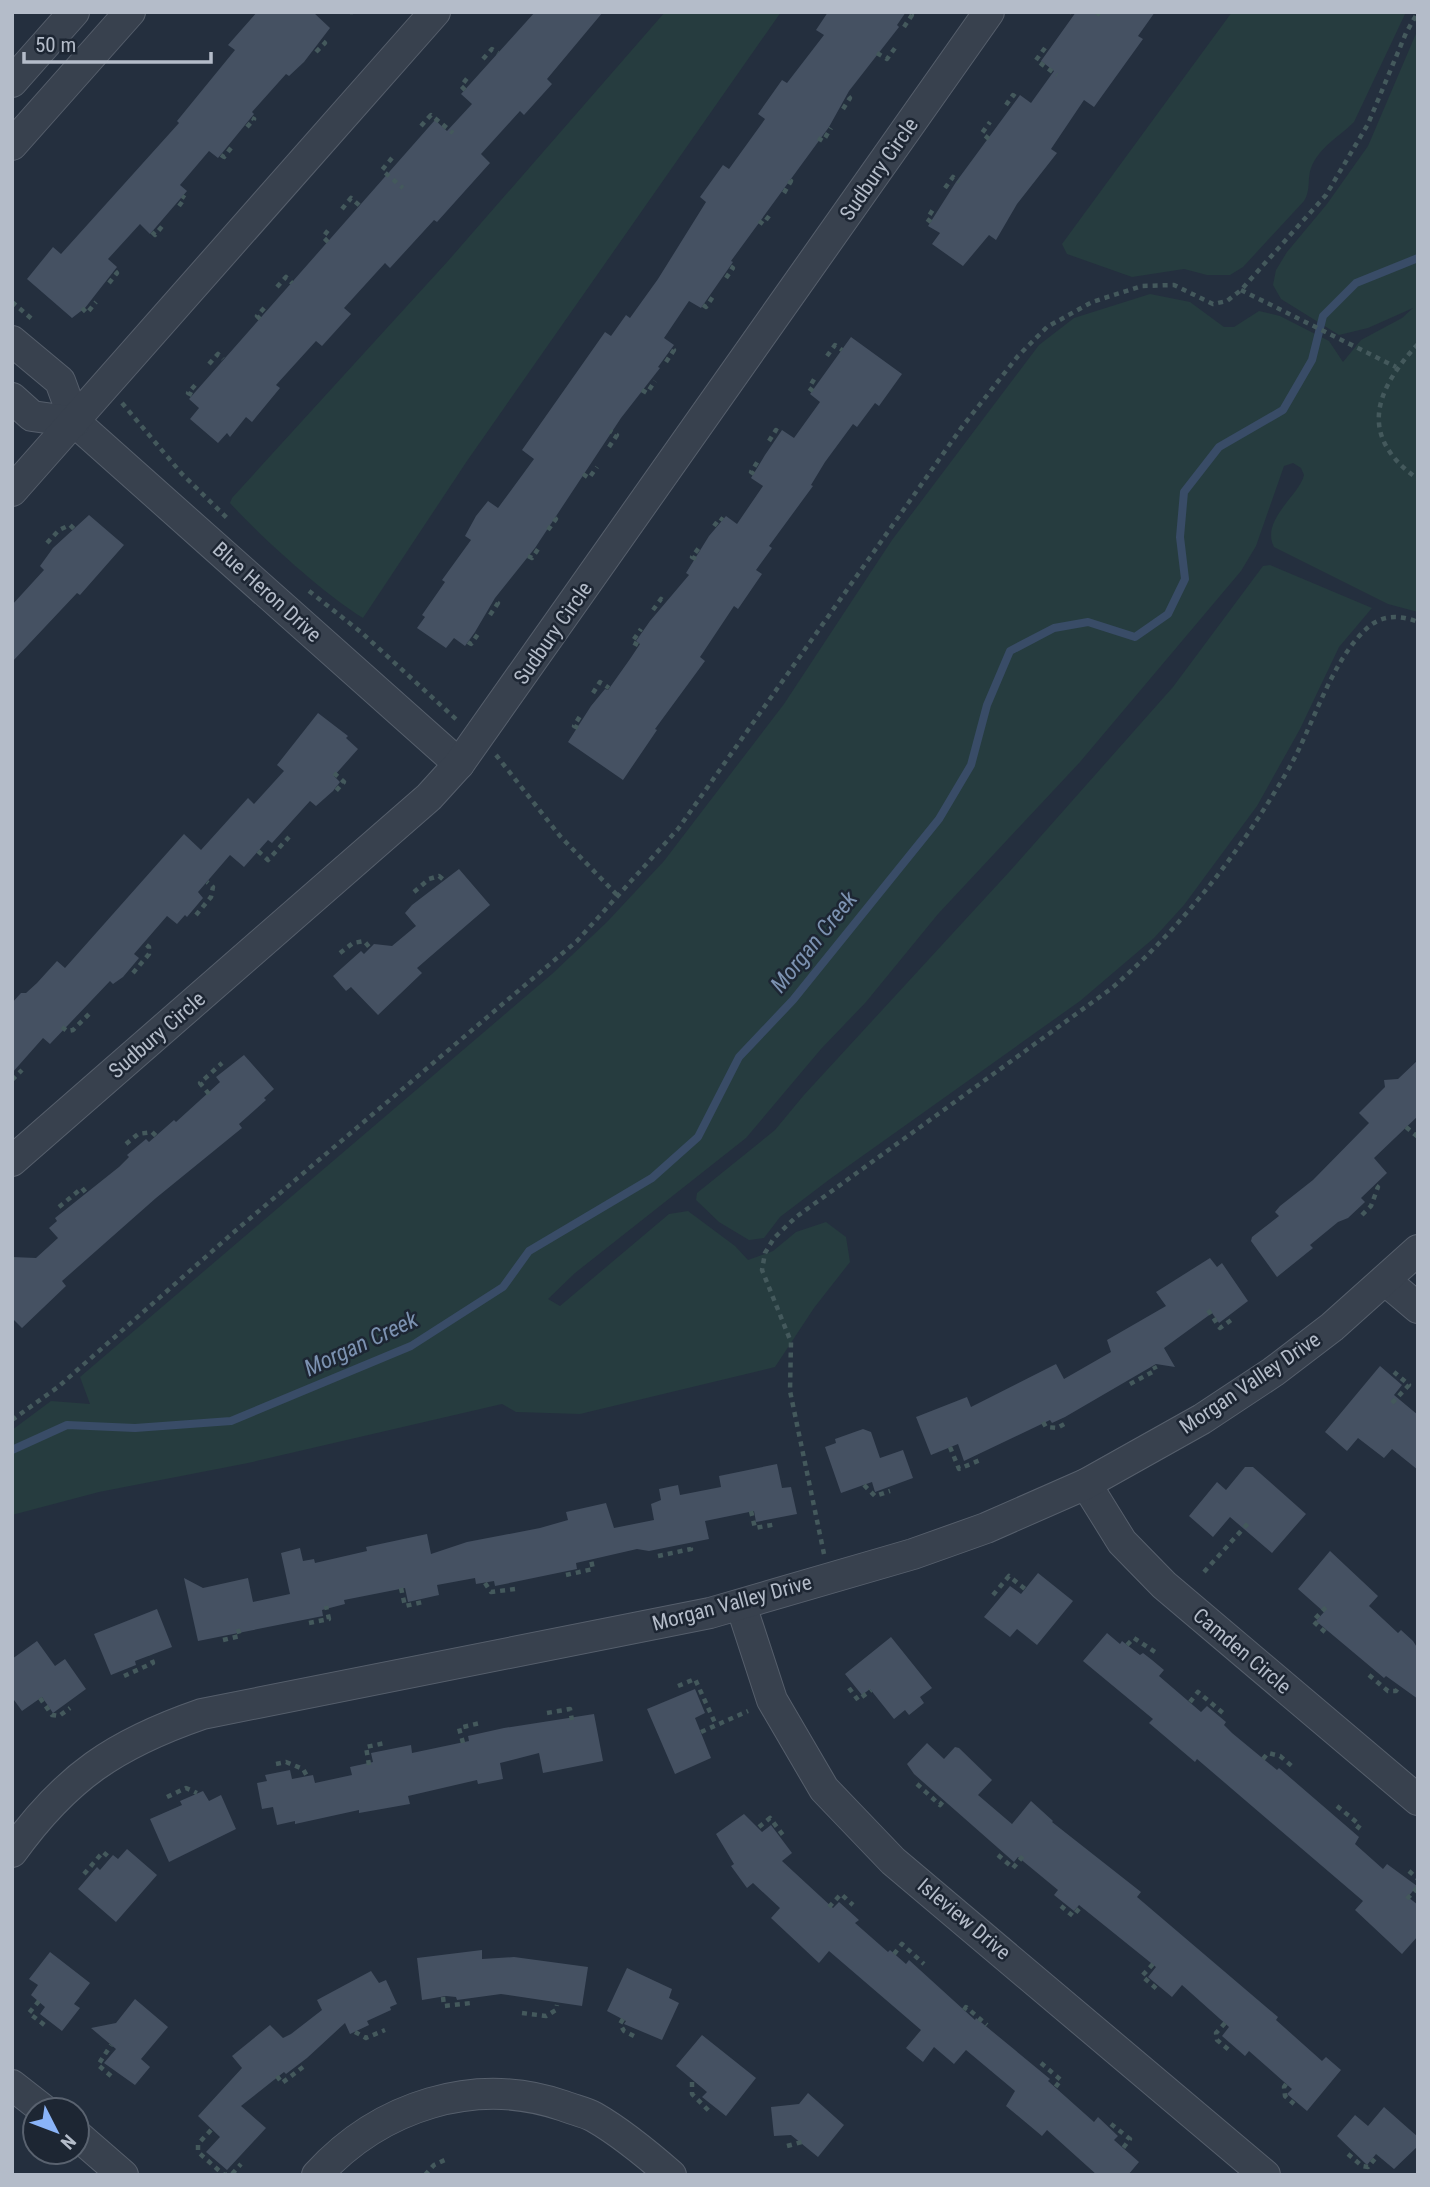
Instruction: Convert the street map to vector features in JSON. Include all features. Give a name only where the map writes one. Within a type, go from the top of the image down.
[{"type":"street","points":[[12,82],[75,12]]},
{"type":"street","points":[[12,145],[130,12]]},
{"type":"street","points":[[12,491],[435,12]]},
{"type":"street","name":"Sudbury Circle","points":[[12,1161],[429,797],[459,764],[989,12]]},
{"type":"street","name":"Blue Heron Drive","points":[[12,341],[60,381],[75,422],[459,764]]},
{"type":"street","points":[[12,398],[32,416],[75,422]]},
{"type":"street","name":"Morgan Valley Drive","points":[[12,1852],[69,1784],[103,1759],[148,1733],[202,1714],[741,1605],[913,1554],[986,1528],[1086,1484],[1202,1419],[1272,1372],[1386,1281],[1418,1250]]},
{"type":"street","points":[[1386,1281],[1418,1308]]},
{"type":"street","name":"Camden Circle","points":[[1086,1484],[1122,1542],[1164,1585],[1418,1800]]},
{"type":"street","name":"Isleview Drive","points":[[741,1605],[772,1700],[824,1789],[893,1860],[1265,2175]]},
{"type":"street","points":[[12,2085],[26,2096]]},
{"type":"street","points":[[317,2175],[335,2155],[389,2118],[460,2094],[531,2095],[592,2116],[643,2151],[671,2175]]},
{"type":"street","points":[[91,2147],[123,2175]]},
{"type":"path","points":[[904,27],[912,15],[907,12]]},
{"type":"path","points":[[12,1420],[58,1387],[400,1090],[521,991],[577,941],[619,897],[678,829],[962,427],[1017,356],[1047,327],[1092,302],[1142,286],[1174,285],[1213,304],[1227,301],[1241,290],[1326,195],[1368,124],[1406,33],[1418,12]]},
{"type":"path","points":[[316,52],[325,43],[320,39]]},
{"type":"path","points":[[483,59],[492,48],[498,53]]},
{"type":"path","points":[[877,53],[887,60],[895,48]]},
{"type":"path","points":[[1045,48],[1036,60],[1057,75]]},
{"type":"path","points":[[465,90],[461,86],[469,76]]},
{"type":"path","points":[[1006,105],[1013,95],[1017,98]]},
{"type":"path","points":[[843,108],[850,98],[848,96]]},
{"type":"path","points":[[421,126],[431,115],[453,133]]},
{"type":"path","points":[[247,127],[254,120],[251,118]]},
{"type":"path","points":[[989,139],[982,133],[990,122]]},
{"type":"path","points":[[818,138],[822,141],[831,128]]},
{"type":"path","points":[[221,155],[224,157],[231,148]]},
{"type":"path","points":[[392,158],[382,170],[403,188]]},
{"type":"path","points":[[945,188],[953,177],[959,182]]},
{"type":"path","points":[[784,193],[791,181],[789,180]]},
{"type":"path","points":[[179,206],[185,198],[182,196]]},
{"type":"path","points":[[342,208],[351,198],[360,206]]},
{"type":"path","points":[[931,222],[927,219],[934,208]]},
{"type":"path","points":[[759,221],[764,224],[772,212]]},
{"type":"path","points":[[152,232],[155,234],[164,224]]},
{"type":"path","points":[[328,242],[323,237],[330,228]]},
{"type":"path","points":[[726,278],[733,268],[730,266]]},
{"type":"path","points":[[109,284],[117,273],[114,270]]},
{"type":"path","points":[[277,286],[286,276],[292,283]]},
{"type":"path","points":[[1241,290],[1302,320],[1325,335],[1396,367]]},
{"type":"path","points":[[703,305],[706,307],[714,295]]},
{"type":"path","points":[[82,307],[87,313],[96,302]]},
{"type":"path","points":[[260,319],[257,316],[265,307]]},
{"type":"path","points":[[1418,344],[1396,367],[1379,406],[1379,435],[1398,465],[1418,479]]},
{"type":"path","points":[[827,356],[835,345],[842,349]]},
{"type":"path","points":[[666,362],[674,350],[672,348]]},
{"type":"path","points":[[209,364],[218,354],[223,359]]},
{"type":"path","points":[[813,390],[809,388],[816,376]]},
{"type":"path","points":[[642,390],[647,393],[655,381]]},
{"type":"path","points":[[192,395],[188,393],[197,383]]},
{"type":"path","points":[[120,400],[182,474],[232,523]]},
{"type":"path","points":[[769,441],[776,430],[780,433]]},
{"type":"path","points":[[609,447],[617,435],[610,431]]},
{"type":"path","points":[[754,474],[751,472],[758,461]]},
{"type":"path","points":[[583,474],[589,478],[597,467]]},
{"type":"path","points":[[548,530],[556,519],[554,517]]},
{"type":"path","points":[[714,526],[720,518],[723,520]]},
{"type":"path","points":[[47,543],[59,530],[70,525],[74,529]]},
{"type":"path","points":[[696,559],[692,557],[701,545]]},
{"type":"path","points":[[528,556],[532,558],[538,549]]},
{"type":"path","points":[[301,584],[381,650],[463,725]]},
{"type":"path","points":[[653,610],[661,599],[665,602]]},
{"type":"path","points":[[490,615],[498,603],[495,601]]},
{"type":"path","points":[[825,1561],[790,1391],[790,1342],[765,1286],[762,1270],[769,1246],[796,1217],[1101,996],[1144,960],[1179,925],[1240,845],[1289,768],[1347,651],[1365,629],[1382,618],[1402,616],[1418,622]]},
{"type":"path","points":[[638,645],[632,642],[641,629]]},
{"type":"path","points":[[468,642],[471,644],[478,634]]},
{"type":"path","points":[[593,693],[600,682],[609,688]]},
{"type":"path","points":[[578,728],[574,726],[582,712]]},
{"type":"path","points":[[494,752],[560,836],[619,897]]},
{"type":"path","points":[[334,773],[344,782],[335,792]]},
{"type":"path","points":[[258,851],[268,860],[289,837]]},
{"type":"path","points":[[414,892],[429,878],[439,876],[445,881]]},
{"type":"path","points":[[196,915],[211,897],[213,887],[207,881]]},
{"type":"path","points":[[340,953],[353,943],[364,941],[370,948]]},
{"type":"path","points":[[133,973],[149,954],[149,947],[144,943]]},
{"type":"path","points":[[62,1027],[67,1031],[73,1030],[90,1012]]},
{"type":"path","points":[[209,1094],[200,1083],[222,1063]]},
{"type":"path","points":[[12,1080],[22,1070]]},
{"type":"path","points":[[1406,1127],[1418,1137]]},
{"type":"path","points":[[126,1144],[138,1134],[152,1132],[156,1136]]},
{"type":"path","points":[[1362,1215],[1376,1196],[1378,1187],[1375,1185]]},
{"type":"path","points":[[59,1207],[82,1188],[87,1194]]},
{"type":"path","points":[[1208,1310],[1220,1328],[1234,1318]]},
{"type":"path","points":[[1130,1384],[1156,1370],[1154,1366]]},
{"type":"path","points":[[1392,1403],[1409,1385],[1394,1372]]},
{"type":"path","points":[[1044,1422],[1046,1427],[1057,1428],[1068,1422]]},
{"type":"path","points":[[950,1447],[959,1469],[980,1460]]},
{"type":"path","points":[[864,1485],[874,1496],[890,1491]]},
{"type":"path","points":[[751,1511],[755,1528],[777,1524]]},
{"type":"path","points":[[1204,1573],[1250,1521]]},
{"type":"path","points":[[658,1556],[691,1549],[690,1543]]},
{"type":"path","points":[[566,1576],[593,1569],[591,1560]]},
{"type":"path","points":[[993,1595],[1009,1576],[1025,1589]]},
{"type":"path","points":[[485,1583],[491,1592],[515,1589]]},
{"type":"path","points":[[401,1588],[405,1606],[423,1602]]},
{"type":"path","points":[[309,1623],[329,1619],[326,1606]]},
{"type":"path","points":[[1325,1632],[1313,1621],[1326,1607]]},
{"type":"path","points":[[222,1640],[240,1636],[238,1629]]},
{"type":"path","points":[[1127,1645],[1133,1639],[1158,1654]]},
{"type":"path","points":[[124,1676],[153,1663],[150,1655]]},
{"type":"path","points":[[1369,1675],[1388,1691],[1396,1691],[1399,1687]]},
{"type":"path","points":[[678,1686],[695,1679],[716,1725]]},
{"type":"path","points":[[849,1688],[858,1700],[871,1690]]},
{"type":"path","points":[[1189,1702],[1198,1692],[1223,1713]]},
{"type":"path","points":[[40,1698],[52,1715],[59,1716],[70,1709]]},
{"type":"path","points":[[547,1713],[570,1709],[572,1720]]},
{"type":"path","points":[[701,1732],[748,1711]]},
{"type":"path","points":[[463,1743],[459,1728],[480,1723]]},
{"type":"path","points":[[369,1765],[366,1747],[385,1743]]},
{"type":"path","points":[[1263,1759],[1268,1753],[1280,1756],[1294,1768]]},
{"type":"path","points":[[276,1764],[286,1762],[303,1769],[307,1776]]},
{"type":"path","points":[[917,1784],[940,1805],[944,1800]]},
{"type":"path","points":[[167,1797],[186,1788],[197,1793]]},
{"type":"path","points":[[1337,1806],[1360,1825],[1354,1832]]},
{"type":"path","points":[[759,1827],[770,1818],[783,1835]]},
{"type":"path","points":[[84,1874],[103,1852],[110,1858]]},
{"type":"path","points":[[999,1855],[1013,1868],[1023,1856]]},
{"type":"path","points":[[1409,1871],[1418,1879]]},
{"type":"path","points":[[1407,1899],[1418,1887]]},
{"type":"path","points":[[829,1907],[841,1894],[853,1905]]},
{"type":"path","points":[[1061,1906],[1073,1916],[1082,1905]]},
{"type":"path","points":[[894,1954],[902,1944],[924,1964]]},
{"type":"path","points":[[1153,1964],[1142,1976],[1158,1990]]},
{"type":"path","points":[[443,1997],[444,2006],[471,2003]]},
{"type":"path","points":[[38,2001],[29,2013],[47,2027]]},
{"type":"path","points":[[522,2013],[546,2016],[556,2010],[557,2004]]},
{"type":"path","points":[[964,2010],[966,2007],[988,2025]]},
{"type":"path","points":[[623,2019],[620,2024],[624,2031],[634,2036]]},
{"type":"path","points":[[1225,2023],[1216,2034],[1217,2040],[1229,2050]]},
{"type":"path","points":[[355,2032],[366,2038],[385,2030]]},
{"type":"path","points":[[111,2045],[98,2065],[111,2076]]},
{"type":"path","points":[[1041,2063],[1061,2080],[1054,2088]]},
{"type":"path","points":[[276,2076],[282,2083],[303,2067]]},
{"type":"path","points":[[692,2082],[692,2094],[709,2111]]},
{"type":"path","points":[[1286,2084],[1283,2087],[1285,2096],[1294,2104]]},
{"type":"path","points":[[1111,2124],[1130,2139],[1123,2147]]},
{"type":"path","points":[[211,2130],[198,2144],[198,2152],[224,2175],[232,2174],[241,2164]]},
{"type":"path","points":[[787,2146],[802,2143]]},
{"type":"path","points":[[1348,2154],[1362,2166],[1368,2167],[1378,2155]]},
{"type":"path","points":[[425,2175],[434,2165],[447,2159]]},
{"type":"green space","points":[[665,12],[781,12],[467,461],[363,618],[312,580],[276,548],[230,503],[232,498],[448,261]]},
{"type":"green space","points":[[1232,12],[1406,12],[1354,122],[1324,148],[1315,161],[1304,201],[1243,267],[1230,275],[1207,275],[1184,269],[1132,277],[1067,254],[1062,244]]},
{"type":"green space","points":[[1418,29],[1418,612],[1388,604],[1274,547],[1272,527],[1304,475],[1301,468],[1293,463],[1284,466],[1256,546],[1241,571],[1080,762],[938,914],[866,1002],[821,1049],[746,1138],[575,1273],[548,1299],[560,1306],[669,1214],[688,1211],[735,1246],[748,1260],[773,1251],[796,1232],[826,1222],[846,1237],[850,1262],[814,1308],[775,1367],[580,1414],[516,1412],[502,1404],[248,1463],[99,1492],[12,1515],[12,1430],[51,1401],[90,1404],[80,1377],[552,974],[607,922],[664,861],[784,704],[892,540],[1039,345],[1074,318],[1150,294],[1190,302],[1224,327],[1234,327],[1259,311],[1280,316],[1329,341],[1343,362],[1361,340],[1402,318],[1413,308],[1368,328],[1339,335],[1281,299],[1273,285],[1276,270],[1287,252],[1327,204],[1368,146]]},
{"type":"green space","points":[[1270,565],[1372,608],[1339,647],[1300,729],[1257,806],[1184,905],[1154,938],[1080,1001],[830,1179],[780,1217],[764,1238],[749,1240],[719,1222],[696,1200],[697,1193],[775,1130],[1173,687],[1263,566]]},
{"type":"building","points":[[257,12],[313,12],[330,28],[304,62],[289,76],[286,74],[252,112],[254,114],[218,158],[209,151],[180,185],[187,191],[150,234],[140,224],[108,259],[117,267],[85,308],[72,318],[27,279],[53,247],[61,254],[179,123],[177,121],[235,50],[228,45]]},
{"type":"building","points":[[535,12],[603,12],[547,79],[552,84],[524,115],[520,111],[481,154],[490,163],[437,222],[434,220],[390,268],[385,263],[344,308],[351,314],[322,346],[316,341],[276,385],[280,388],[252,422],[246,417],[230,437],[227,433],[218,443],[190,419],[199,408],[189,399],[435,120],[447,131],[472,104],[461,94]]},
{"type":"building","points":[[828,12],[906,12],[897,25],[899,27],[849,91],[829,127],[731,261],[733,262],[701,308],[689,301],[664,338],[674,345],[658,367],[660,368],[621,418],[535,548],[495,598],[465,646],[454,638],[446,648],[417,628],[425,617],[422,615],[445,582],[442,580],[471,540],[465,536],[476,516],[488,501],[498,508],[534,459],[522,450],[605,332],[611,336],[626,315],[630,318],[658,279],[706,202],[700,197],[723,165],[729,169],[765,119],[758,114],[782,80],[787,83],[824,35],[816,30]]},
{"type":"building","points":[[1076,12],[1155,12],[1138,36],[1143,39],[1094,107],[1084,100],[1051,149],[1057,153],[1017,204],[996,240],[989,235],[963,266],[932,244],[940,233],[928,226],[956,182],[1020,95],[1031,103],[1054,71],[1041,61]]},
{"type":"building","points":[[851,337],[902,374],[879,406],[875,403],[857,427],[853,424],[825,462],[811,485],[813,486],[769,546],[772,548],[756,570],[762,574],[738,609],[734,606],[700,657],[705,661],[655,729],[657,730],[623,780],[568,742],[591,706],[605,689],[608,690],[630,659],[640,644],[636,641],[650,621],[689,575],[686,573],[709,536],[726,516],[737,524],[763,486],[751,478],[765,455],[782,430],[794,438],[820,402],[810,394]]},
{"type":"building","points":[[89,515],[124,545],[80,595],[77,593],[12,662],[12,605],[44,570],[40,566],[53,548]]},
{"type":"building","points":[[318,713],[348,736],[346,738],[358,749],[334,776],[340,782],[333,791],[316,806],[310,801],[272,843],[268,840],[244,867],[230,855],[198,892],[203,898],[187,917],[185,915],[177,924],[167,916],[134,954],[139,958],[123,977],[113,984],[110,981],[50,1044],[43,1038],[12,1073],[12,1003],[21,993],[26,993],[37,983],[57,961],[65,968],[184,834],[201,850],[248,798],[254,804],[284,771],[277,765]]},
{"type":"building","points":[[459,869],[490,905],[417,968],[422,973],[378,1015],[351,987],[346,991],[333,976],[361,951],[364,954],[374,944],[392,946],[416,926],[405,913]]},
{"type":"building","points":[[244,1055],[274,1089],[264,1098],[266,1100],[239,1124],[242,1128],[156,1198],[62,1281],[66,1286],[22,1328],[12,1318],[12,1257],[36,1258],[58,1238],[49,1228],[57,1221],[55,1218],[119,1167],[129,1157],[127,1155],[146,1139],[149,1142],[174,1120],[176,1122],[220,1082],[216,1077]]},
{"type":"building","points":[[1418,1060],[1418,1116],[1374,1158],[1387,1173],[1361,1198],[1365,1202],[1348,1218],[1338,1222],[1310,1245],[1313,1248],[1277,1277],[1251,1241],[1252,1237],[1279,1216],[1275,1212],[1280,1206],[1313,1180],[1369,1123],[1359,1113],[1385,1087],[1384,1080],[1398,1079]]},
{"type":"building","points":[[1210,1258],[1217,1267],[1222,1263],[1248,1301],[1219,1323],[1212,1313],[1164,1348],[1175,1367],[1156,1364],[1065,1417],[1052,1423],[1050,1420],[964,1461],[958,1444],[931,1455],[916,1417],[967,1397],[971,1407],[1056,1364],[1064,1379],[1111,1352],[1107,1340],[1166,1306],[1156,1292]]},
{"type":"building","points":[[1380,1366],[1402,1385],[1394,1395],[1418,1415],[1418,1470],[1392,1449],[1384,1458],[1358,1438],[1347,1451],[1325,1432]]},
{"type":"building","points":[[863,1429],[871,1432],[880,1458],[903,1450],[913,1478],[875,1492],[872,1482],[841,1493],[825,1447],[836,1443],[835,1439]]},
{"type":"building","points":[[777,1464],[782,1488],[791,1487],[797,1514],[756,1522],[754,1511],[705,1521],[709,1539],[649,1551],[637,1549],[576,1563],[577,1569],[495,1586],[494,1581],[476,1584],[475,1578],[437,1585],[439,1595],[408,1602],[405,1588],[344,1600],[345,1604],[322,1610],[323,1616],[198,1641],[184,1578],[203,1588],[248,1578],[253,1602],[290,1594],[281,1553],[300,1548],[303,1561],[314,1559],[315,1563],[367,1551],[366,1547],[427,1534],[431,1554],[467,1542],[568,1520],[566,1512],[606,1503],[614,1528],[654,1520],[651,1504],[661,1500],[659,1489],[678,1485],[680,1495],[721,1487],[719,1476]]},
{"type":"building","points":[[1245,1467],[1253,1467],[1306,1514],[1272,1553],[1230,1517],[1213,1537],[1189,1516],[1217,1482],[1226,1490]]},
{"type":"building","points":[[1330,1551],[1378,1596],[1369,1606],[1398,1633],[1401,1630],[1418,1649],[1418,1699],[1386,1676],[1384,1678],[1316,1621],[1324,1612],[1298,1589]]},
{"type":"building","points":[[1038,1573],[1073,1601],[1037,1645],[1017,1629],[1010,1637],[984,1617],[1010,1586],[1021,1594]]},
{"type":"building","points":[[157,1609],[172,1647],[135,1661],[136,1665],[111,1675],[94,1634]]},
{"type":"building","points":[[1107,1633],[1120,1644],[1122,1641],[1140,1655],[1143,1653],[1164,1670],[1159,1676],[1201,1712],[1207,1706],[1226,1722],[1224,1725],[1232,1733],[1277,1770],[1279,1768],[1359,1837],[1355,1844],[1383,1869],[1387,1864],[1417,1886],[1408,1897],[1418,1905],[1418,1936],[1402,1954],[1355,1910],[1363,1901],[1197,1759],[1195,1762],[1149,1723],[1153,1719],[1083,1661]]},
{"type":"building","points":[[891,1637],[932,1688],[920,1697],[924,1703],[909,1715],[905,1710],[894,1719],[870,1689],[862,1695],[845,1674]]},
{"type":"building","points":[[37,1641],[55,1666],[65,1659],[86,1689],[53,1713],[42,1697],[22,1711],[14,1700],[12,1659]]},
{"type":"building","points":[[695,1689],[705,1713],[695,1718],[711,1758],[675,1774],[647,1709]]},
{"type":"building","points":[[594,1714],[603,1761],[543,1773],[539,1753],[500,1763],[503,1779],[478,1784],[477,1780],[408,1796],[410,1804],[359,1813],[359,1810],[295,1824],[295,1821],[277,1825],[273,1807],[262,1809],[257,1783],[267,1781],[265,1775],[290,1770],[292,1779],[313,1775],[315,1783],[352,1775],[350,1767],[373,1762],[371,1753],[411,1745],[412,1753],[469,1741],[468,1736],[504,1728]]},
{"type":"building","points":[[927,1743],[944,1759],[955,1747],[959,1748],[992,1780],[978,1795],[1012,1824],[1031,1801],[1052,1822],[1141,1892],[1137,1897],[1278,2017],[1276,2020],[1322,2061],[1326,2057],[1341,2070],[1307,2111],[1287,2094],[1292,2089],[1249,2051],[1245,2056],[1222,2036],[1229,2027],[1182,1985],[1172,1997],[1148,1977],[1156,1967],[1079,1905],[1074,1911],[1054,1895],[1058,1890],[1018,1857],[1014,1862],[914,1774],[907,1764]]},
{"type":"building","points":[[203,1791],[209,1801],[221,1795],[236,1829],[169,1862],[150,1819],[182,1805],[180,1801]]},
{"type":"building","points":[[744,1814],[762,1832],[771,1825],[792,1853],[782,1861],[833,1908],[839,1902],[859,1920],[855,1923],[888,1952],[890,1950],[906,1964],[909,1960],[975,2020],[976,2018],[1050,2079],[1048,2081],[1094,2122],[1098,2117],[1118,2136],[1114,2140],[1139,2162],[1128,2175],[1097,2175],[1047,2130],[1042,2136],[1006,2106],[1015,2091],[966,2050],[954,2064],[934,2047],[923,2062],[906,2048],[921,2030],[829,1951],[819,1963],[771,1918],[780,1908],[753,1883],[747,1888],[731,1866],[734,1864],[716,1834]]},
{"type":"building","points":[[127,1849],[157,1875],[116,1922],[78,1889],[97,1867],[100,1870],[113,1855],[118,1859]]},
{"type":"building","points":[[482,1950],[482,1959],[514,1957],[588,1967],[582,2006],[501,1994],[457,2000],[456,1997],[446,1996],[422,2000],[417,1958]]},
{"type":"building","points":[[50,1952],[90,1983],[74,2004],[80,2008],[62,2031],[40,2014],[45,2007],[31,1995],[38,1985],[29,1979]]},
{"type":"building","points":[[627,1968],[672,1989],[669,1998],[679,2003],[662,2040],[624,2024],[626,2021],[607,2011]]},
{"type":"building","points":[[371,1971],[379,1983],[386,1980],[397,2004],[390,2007],[391,2010],[367,2021],[369,2025],[350,2034],[345,2023],[307,2058],[286,2074],[284,2072],[241,2106],[266,2128],[227,2170],[206,2152],[220,2137],[198,2116],[242,2068],[232,2056],[270,2025],[283,2038],[291,2034],[322,2010],[317,2000]]},
{"type":"building","points":[[135,1999],[168,2027],[141,2059],[150,2067],[135,2085],[104,2063],[116,2049],[91,2028],[116,2023]]},
{"type":"building","points":[[702,2035],[756,2078],[726,2116],[702,2097],[707,2092],[676,2066]]},
{"type":"building","points":[[808,2093],[844,2125],[818,2157],[791,2135],[774,2136],[771,2107],[799,2104]]},
{"type":"building","points":[[1384,2107],[1418,2137],[1418,2146],[1394,2169],[1376,2154],[1367,2165],[1337,2136],[1355,2115],[1368,2126]]},
{"type":"waterway","name":"Morgan Creek","points":[[12,1450],[67,1425],[135,1428],[231,1421],[411,1346],[503,1287],[529,1251],[652,1178],[698,1137],[739,1057],[793,1000],[939,819],[971,765],[987,705],[1010,651],[1054,628],[1088,622],[1135,637],[1168,614],[1185,579],[1180,537],[1184,492],[1219,447],[1283,410],[1312,360],[1323,316],[1356,283],[1418,258]]}]
